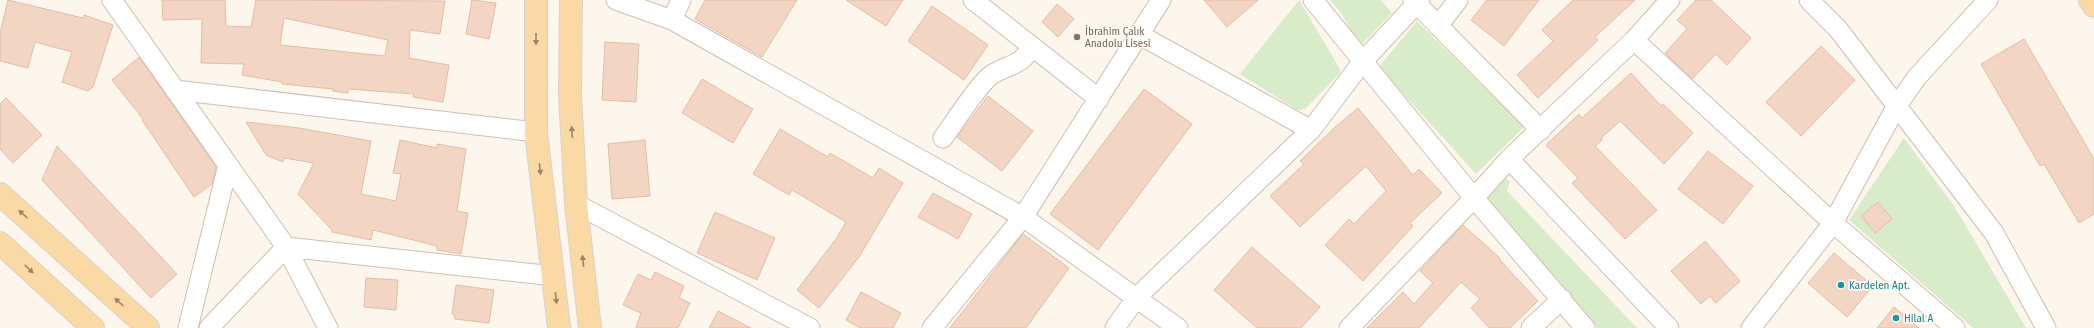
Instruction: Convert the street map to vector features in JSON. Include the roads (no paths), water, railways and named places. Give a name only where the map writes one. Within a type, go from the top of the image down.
[{"type":"main road","points":[[536,0],[536,132],[560,328]]},
{"type":"main road","points":[[571,0],[570,95],[576,204],[590,328]]},
{"type":"main road","points":[[2090,0],[2094,6]]},
{"type":"main road","points":[[0,194],[148,328]]},
{"type":"main road","points":[[0,242],[93,328]]},
{"type":"street","points":[[112,0],[286,247],[328,328]]},
{"type":"street","points":[[616,0],[672,20],[1023,217],[1178,328]]},
{"type":"street","points":[[672,20],[681,0]]},
{"type":"street","points":[[972,0],[1099,99]]},
{"type":"street","points":[[932,328],[1023,217],[1161,0]]},
{"type":"street","points":[[1313,0],[1474,198],[1562,299],[1585,328]]},
{"type":"street","points":[[1438,26],[1458,0]]},
{"type":"street","points":[[1349,328],[1510,159],[1634,40],[1670,0]]},
{"type":"street","points":[[1809,0],[1838,29],[1896,108],[1994,233],[2046,328]]},
{"type":"street","points":[[1751,328],[1833,223],[1896,108],[1917,77],[1988,0]]},
{"type":"street","points":[[1115,328],[1136,298],[1311,130],[1363,61],[1417,1],[1438,26],[1541,130]]},
{"type":"street","points":[[1140,35],[1311,130]]},
{"type":"street","points":[[1634,40],[1833,223],[1954,328]]},
{"type":"street","points":[[943,138],[986,79],[1019,62],[1030,51],[1031,46]]},
{"type":"street","points":[[176,90],[536,132]]},
{"type":"street","points":[[1510,159],[1669,328]]},
{"type":"street","points":[[188,328],[228,165]]},
{"type":"street","points":[[576,204],[810,328]]},
{"type":"street","points":[[286,247],[554,276]]},
{"type":"street","points":[[209,328],[286,247]]},
{"type":"street","points":[[1531,328],[1562,299]]},
{"type":"place","name":"İbrahim Çalık Anadolu Lisesi","points":[[1077,37]]},
{"type":"place","name":"Kardelen Apt.","points":[[1841,285]]},
{"type":"place","name":"Hilal A","points":[[1896,318]]}]
